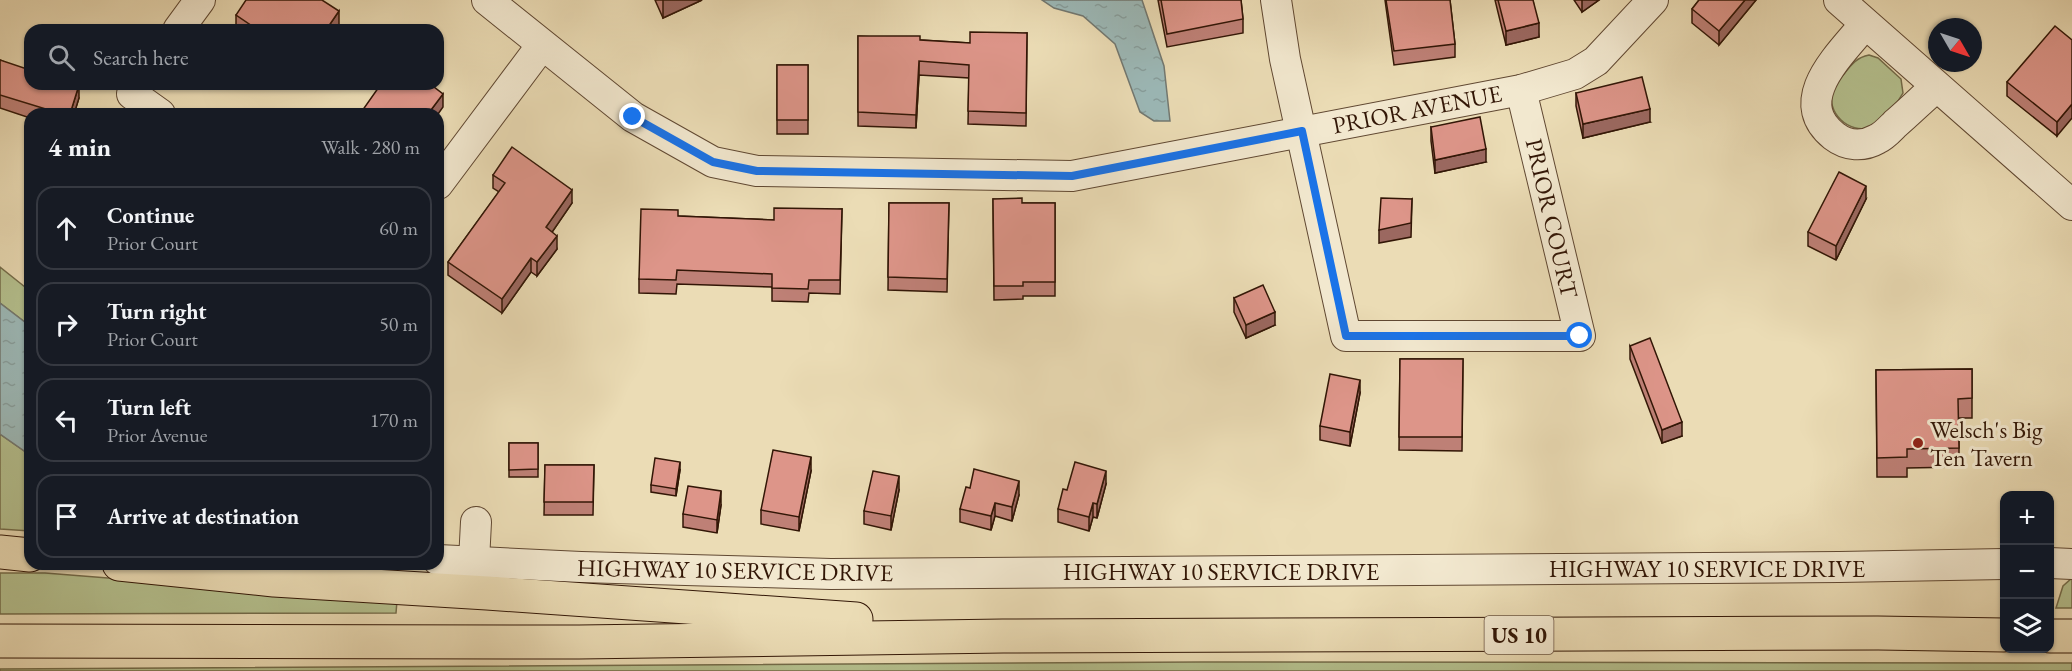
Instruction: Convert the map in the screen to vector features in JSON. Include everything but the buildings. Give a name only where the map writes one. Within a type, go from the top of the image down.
[{"type":"highway","points":[[0,552],[24,554]]},
{"type":"highway","points":[[177,570],[274,580],[840,617],[1034,636]]},
{"type":"highway","name":"US 10","points":[[0,642],[579,642],[1034,636],[1878,633],[2000,635]]},
{"type":"highway","points":[[2054,636],[2072,636]]},
{"type":"street","points":[[182,24],[200,0]]},
{"type":"street","name":"PRIOR AVENUE","points":[[487,0],[633,117],[713,162],[757,171],[1072,176],[1521,90],[1575,74],[1596,61],[1653,0]]},
{"type":"street","points":[[1276,0],[1285,59],[1302,131]]},
{"type":"street","points":[[1839,0],[2072,206]]},
{"type":"street","points":[[1865,24],[1825,74],[1817,90],[1818,117],[1826,129],[1842,142],[1861,145],[1879,138],[1936,87]]},
{"type":"street","points":[[444,176],[542,45]]},
{"type":"street","points":[[135,90],[132,94],[152,108]]},
{"type":"street","name":"PRIOR COURT","points":[[1302,131],[1346,336],[1580,336],[1521,90]]},
{"type":"street","points":[[474,561],[476,522]]},
{"type":"street","points":[[0,545],[24,544]]},
{"type":"street","name":"HIGHWAY 10 SERVICE DRIVE","points":[[444,560],[581,567],[831,574],[2000,564]]},
{"type":"street","points":[[2054,563],[2072,564]]},
{"type":"green space","points":[[1869,55],[1878,58],[1901,79],[1903,93],[1876,125],[1863,129],[1855,128],[1841,120],[1832,106],[1831,98],[1838,82],[1852,65]]},
{"type":"green space","points":[[0,267],[24,286],[24,321],[0,303]]},
{"type":"green space","points":[[0,434],[24,451],[24,531],[0,529]]},
{"type":"green space","points":[[0,573],[45,573],[397,601],[396,613],[0,614]]},
{"type":"green space","points":[[2072,578],[2072,608],[2056,608],[2063,586]]},
{"type":"green space","points":[[1201,662],[2072,663],[2072,671],[0,671],[0,669]]},
{"type":"water","points":[[1042,0],[1142,0],[1164,66],[1170,121],[1154,121],[1140,112],[1115,44],[1083,16],[1054,8]]},
{"type":"water","points":[[0,303],[24,321],[24,451],[0,434]]},
{"type":"place","name":"Welsch's Big Ten Tavern","points":[[1918,443]]},
{"type":"route","points":[[633,117],[713,162],[757,171],[1072,176],[1302,131],[1346,336],[1580,336]]}]
